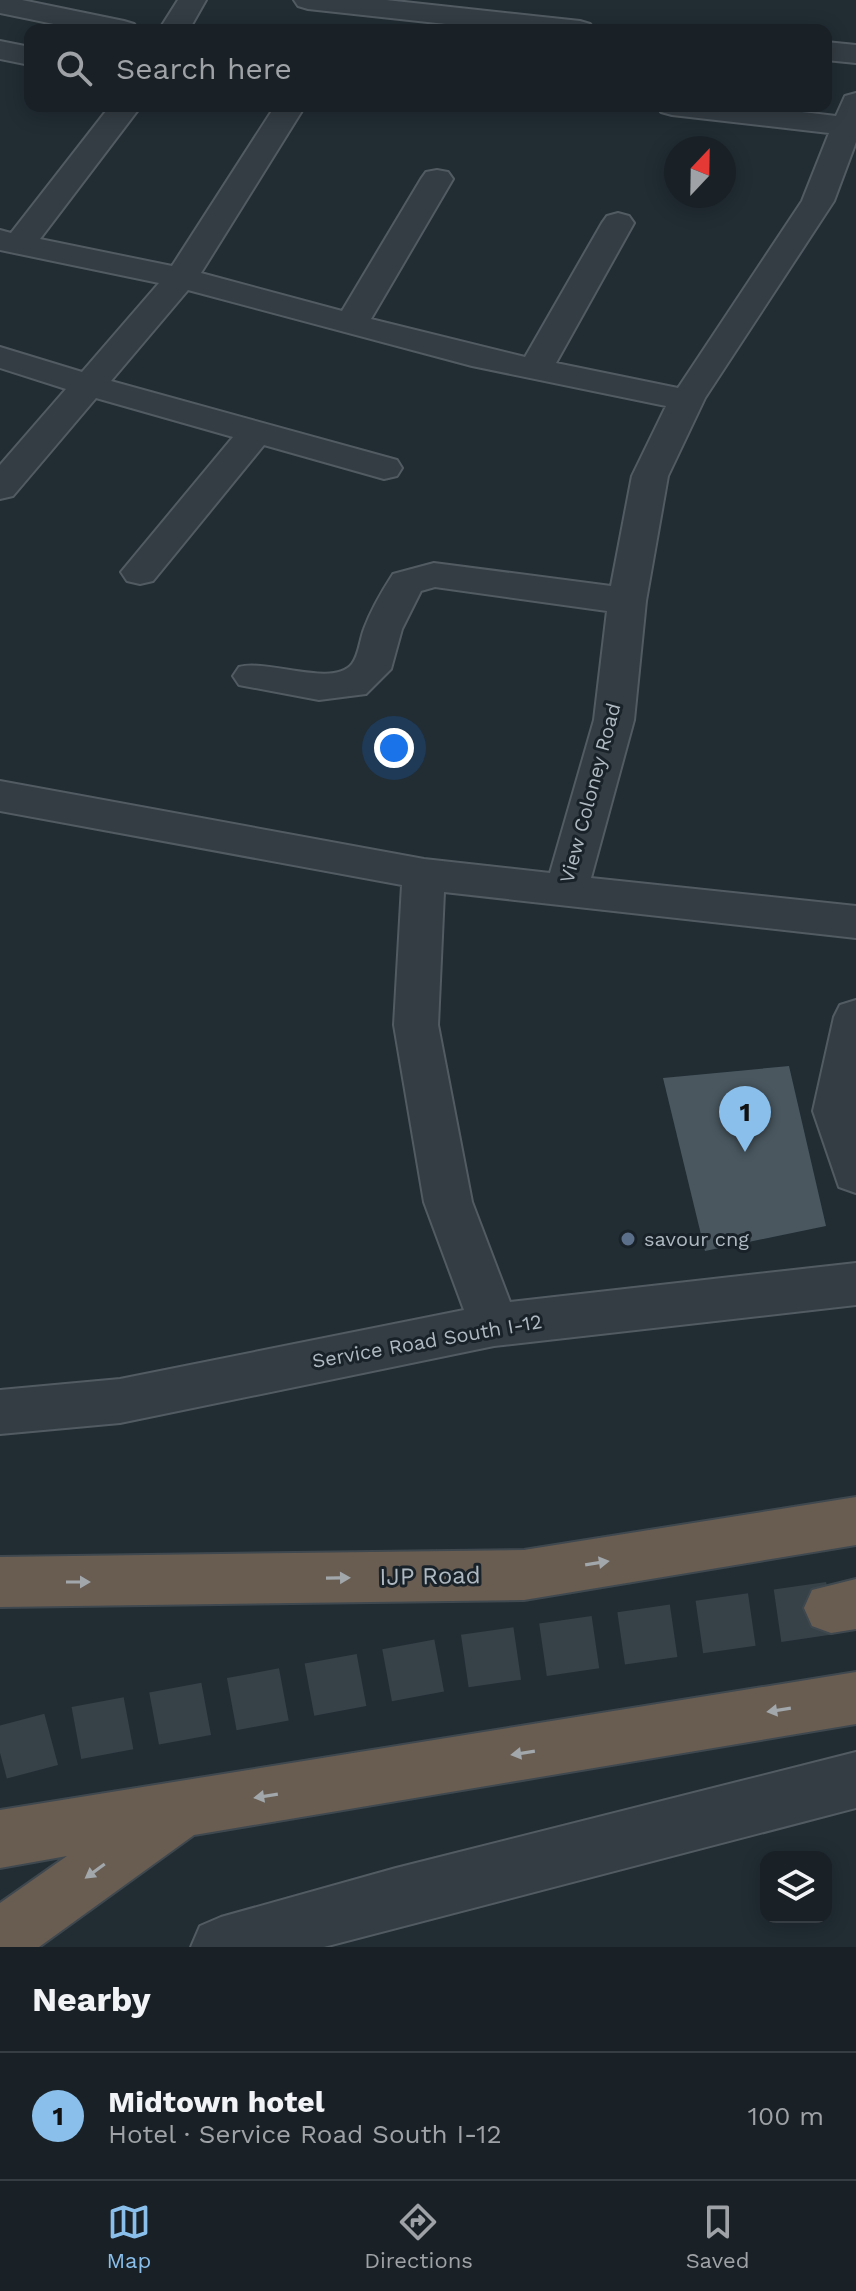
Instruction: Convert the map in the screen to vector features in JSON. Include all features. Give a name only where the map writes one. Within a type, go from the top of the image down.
[{"type":"highway","name":"IJP Road","points":[[0,1582],[524,1575],[856,1521]]},
{"type":"highway","points":[[0,1839],[856,1698]]},
{"type":"highway","points":[[0,1939],[182,1810]]},
{"type":"street","points":[[178,24],[192,0]]},
{"type":"street","points":[[308,0],[512,24]]},
{"type":"street","points":[[0,4],[95,24]]},
{"type":"street","points":[[0,50],[24,55]]},
{"type":"street","points":[[832,52],[856,54]]},
{"type":"street","points":[[121,112],[10,242],[181,278],[535,369],[687,400]]},
{"type":"street","points":[[0,488],[181,278],[286,112]]},
{"type":"street","points":[[806,112],[851,114]]},
{"type":"street","name":"View Coloney Road","points":[[0,796],[424,874],[566,891],[614,720],[627,601],[650,476],[687,400],[818,201],[851,114]]},
{"type":"street","points":[[351,324],[437,179]]},
{"type":"street","points":[[535,369],[618,223]]},
{"type":"street","points":[[0,357],[88,385],[384,468]]},
{"type":"street","points":[[140,572],[256,432]]},
{"type":"street","points":[[253,676],[319,687],[352,685],[371,669],[383,629],[406,583],[434,575],[627,601]]},
{"type":"street","points":[[424,874],[416,1025],[448,1202],[494,1325]]},
{"type":"street","points":[[566,891],[856,922]]},
{"type":"street","points":[[856,1017],[836,1111],[856,1174]]},
{"type":"street","name":"Service Road South I-12","points":[[0,1412],[120,1401],[494,1325],[856,1284]]},
{"type":"street","points":[[221,1947],[396,1897],[856,1780]]},
{"type":"building","points":[[789,1066],[826,1226],[705,1251],[663,1078]]},
{"type":"tunnel","points":[[0,1753],[71,1734],[458,1662],[831,1608]]},
{"type":"place","name":"Midtown hotel","points":[[745,1152]]},
{"type":"place","name":"savour cng","points":[[628,1239]]}]
